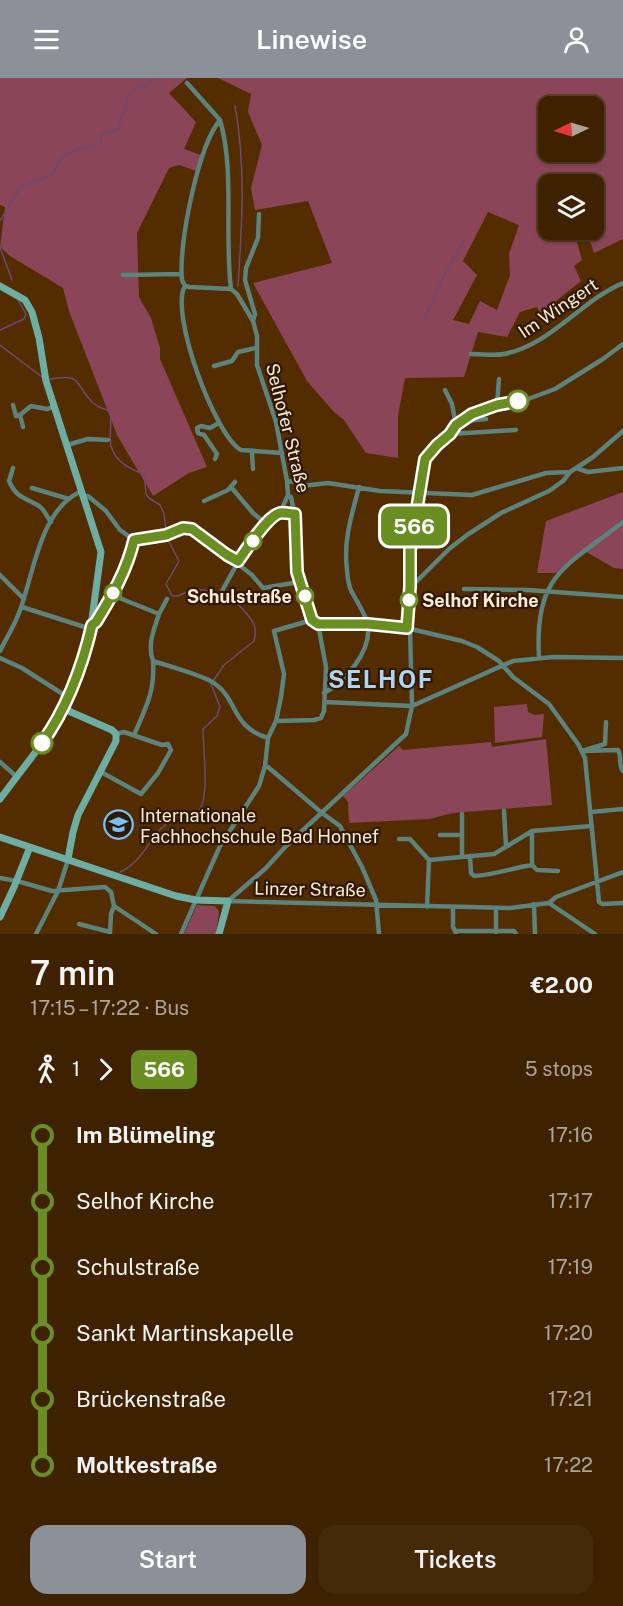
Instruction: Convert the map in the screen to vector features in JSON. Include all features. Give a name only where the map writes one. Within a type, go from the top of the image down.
[{"type":"main road","points":[[0,286],[25,300],[35,321],[45,378],[101,552],[87,647],[69,698],[56,725],[0,799]]},
{"type":"main road","points":[[64,709],[116,734],[116,743],[78,815],[68,859]]},
{"type":"main road","name":"Linzer Straße","points":[[0,837],[161,891],[196,900],[228,901]]},
{"type":"main road","points":[[0,917],[30,847]]},
{"type":"main road","points":[[213,900],[224,915]]},
{"type":"main road","points":[[219,934],[228,901]]},
{"type":"street","points":[[187,83],[220,120],[227,151],[227,265],[231,289]]},
{"type":"street","points":[[220,120],[206,141],[184,231],[181,274],[185,286],[182,299],[183,320],[194,362],[212,407],[219,423],[236,447],[252,453],[282,453]]},
{"type":"street","name":"Selhofer Straße","points":[[259,214],[258,238],[245,272],[246,288],[255,314],[253,321],[257,336],[257,365],[276,422],[288,495],[293,501],[295,555],[299,582],[312,620]]},
{"type":"street","points":[[123,275],[181,274]]},
{"type":"street","name":"Im Wingert","points":[[471,354],[503,354],[534,343],[547,336],[600,294],[623,283]]},
{"type":"street","points":[[185,286],[231,289],[237,294],[253,321]]},
{"type":"street","points":[[228,901],[266,868],[286,846],[406,734],[412,706],[408,628],[410,550],[425,459],[459,423],[472,414],[555,390],[623,344]]},
{"type":"street","name":"Selhofer Straße","points":[[214,366],[232,361],[238,352],[256,348]]},
{"type":"street","points":[[497,405],[499,379]]},
{"type":"street","points":[[445,390],[459,423]]},
{"type":"street","points":[[13,405],[16,416],[31,406],[47,409],[54,407]]},
{"type":"street","points":[[20,415],[23,427]]},
{"type":"street","points":[[459,423],[486,419]]},
{"type":"street","points":[[215,459],[217,454],[204,435],[198,433],[197,428],[201,426],[210,428],[219,423]]},
{"type":"street","points":[[450,434],[516,429]]},
{"type":"street","points":[[410,586],[415,584],[449,549],[467,535],[501,513],[549,491],[563,481],[570,472],[593,458],[623,431]]},
{"type":"street","points":[[67,446],[88,440],[108,440]]},
{"type":"street","points":[[252,453],[253,469]]},
{"type":"street","points":[[13,468],[9,482],[11,486],[24,500],[42,508],[51,522]]},
{"type":"street","points":[[576,468],[588,472],[623,468]]},
{"type":"street","points":[[287,482],[296,482],[302,486],[328,483],[380,491],[481,494],[531,477],[560,471],[570,472]]},
{"type":"street","points":[[204,501],[231,488],[235,482]]},
{"type":"street","points":[[324,693],[335,687],[353,668],[366,643],[368,624],[349,586],[346,567],[347,535],[359,487]]},
{"type":"street","points":[[32,488],[69,499]]},
{"type":"street","points":[[231,488],[266,524]]},
{"type":"street","points":[[0,651],[22,607],[41,541],[51,522],[69,499],[83,494],[106,511],[120,530],[134,540],[167,534],[183,528],[192,529],[238,562],[263,588],[299,582]]},
{"type":"street","points":[[222,591],[238,562],[266,524],[280,513],[288,495]]},
{"type":"street","points":[[280,513],[295,514]]},
{"type":"street","points":[[539,657],[537,632],[540,614],[552,581],[569,562],[623,522]]},
{"type":"street","points":[[22,607],[91,627],[112,595],[131,555],[134,540]]},
{"type":"street","points":[[0,574],[24,599]]},
{"type":"street","points":[[464,589],[623,597]]},
{"type":"street","points":[[112,595],[159,614]]},
{"type":"street","points":[[134,735],[152,693],[154,678],[150,651],[151,639],[159,614],[167,599]]},
{"type":"street","points":[[181,934],[220,846],[259,786],[265,766],[268,738],[276,721],[282,697],[284,674],[274,631],[312,620],[318,624],[368,624],[408,628],[462,641],[488,654],[513,677],[549,704],[582,751],[585,762],[599,902],[602,904],[623,903]]},
{"type":"street","points":[[276,721],[321,718],[325,702],[326,667],[318,624]]},
{"type":"street","points":[[325,702],[412,706],[513,661],[539,657],[623,658]]},
{"type":"street","points":[[0,658],[22,668],[69,698]]},
{"type":"street","points":[[153,661],[212,682],[226,697],[239,719],[247,727],[268,738]]},
{"type":"street","points":[[582,751],[588,747],[605,744],[606,722]]},
{"type":"street","points":[[101,772],[141,794],[158,773],[171,750],[168,744],[162,745],[124,732],[116,734]]},
{"type":"street","points":[[582,751],[618,750],[623,771]]},
{"type":"street","points":[[0,762],[17,777]]},
{"type":"street","points":[[265,766],[340,826],[362,867],[377,905],[379,934]]},
{"type":"street","points":[[591,812],[623,809]]},
{"type":"street","points":[[504,811],[506,846]]},
{"type":"street","points":[[462,814],[462,856]]},
{"type":"street","points":[[429,860],[494,854],[532,831],[592,826]]},
{"type":"street","points":[[532,831],[532,865],[537,870],[558,871]]},
{"type":"street","points":[[440,835],[461,835]]},
{"type":"street","points":[[399,839],[410,839],[429,860],[427,907]]},
{"type":"street","points":[[470,856],[471,873],[474,876],[501,873],[508,868],[532,865]]},
{"type":"street","points":[[36,934],[57,891],[68,859]]},
{"type":"street","name":"Linzer Straße","points":[[228,901],[496,908],[549,903],[556,897],[623,872]]},
{"type":"street","points":[[0,878],[57,891],[105,887],[111,892],[114,906],[110,933],[79,924]]},
{"type":"street","points":[[549,903],[592,933]]},
{"type":"street","points":[[534,904],[536,934]]},
{"type":"street","points":[[114,906],[156,934]]},
{"type":"street","points":[[453,907],[453,927],[456,933],[515,932]]},
{"type":"street","points":[[496,908],[496,932]]},
{"type":"shaded area","points":[[0,78],[187,78],[169,93],[196,122],[184,149],[201,155],[197,171],[179,165],[169,168],[137,233],[139,297],[151,318],[160,348],[160,359],[207,467],[189,473],[153,496],[117,435],[69,311],[63,288],[10,256],[0,247],[5,207],[0,205]]},
{"type":"shaded area","points":[[218,78],[623,78],[623,239],[594,253],[590,240],[604,240],[604,174],[538,174],[538,240],[576,240],[582,260],[574,266],[581,281],[540,314],[537,307],[520,312],[507,337],[478,332],[464,377],[405,378],[398,416],[398,458],[366,453],[344,420],[307,381],[253,283],[332,263],[308,201],[255,210],[251,188],[262,145],[248,112],[251,94]],"holes":[[[488,212],[519,225],[509,254],[510,275],[497,310],[480,301],[469,324],[453,320],[477,275],[463,261]]]},
{"type":"shaded area","points":[[623,492],[623,569],[614,568],[583,550],[556,573],[537,573],[546,521]]},
{"type":"shaded area","points":[[527,704],[528,712],[535,715],[544,714],[542,737],[495,743],[494,707]]},
{"type":"shaded area","points":[[546,739],[552,805],[453,813],[429,819],[349,823],[348,802],[343,796],[399,746],[403,750],[491,742],[492,747]]},
{"type":"shaded area","points":[[197,905],[215,906],[219,912],[216,934],[184,934]]},
{"type":"waterway","points":[[0,221],[21,187],[53,174],[61,159],[72,151],[101,143],[101,134],[118,130],[130,92],[140,85],[143,87],[149,85],[155,78]]},
{"type":"waterway","points":[[235,106],[242,174],[238,286]]},
{"type":"waterway","points":[[423,321],[463,242]]},
{"type":"waterway","points":[[0,247],[12,280]]},
{"type":"waterway","points":[[0,330],[24,319],[26,314],[18,300]]},
{"type":"waterway","points":[[0,345],[42,377]]},
{"type":"waterway","points":[[50,379],[73,379],[94,404],[110,411],[110,443],[113,452],[124,464],[144,474],[146,494],[160,505],[164,514],[167,538],[179,561],[166,584],[172,596],[178,596],[194,589],[219,592]]},
{"type":"waterway","points":[[120,872],[137,860],[166,824],[175,818],[195,813],[202,806],[205,786],[203,729],[217,716],[220,707],[211,684],[224,665],[254,641],[255,635],[254,625],[249,617],[233,597],[224,592]]},
{"type":"bus line","name":"566","points":[[42,743],[56,725],[69,698],[87,647],[92,625],[121,579],[131,555],[134,540],[166,535],[183,528],[192,529],[238,561],[266,524],[275,516],[280,513],[295,514],[297,572],[312,620],[318,624],[368,624],[407,628],[410,550],[425,459],[456,425],[472,414],[497,405],[518,401]]},
{"type":"place","name":"Schulstraße","points":[[305,596]]},
{"type":"place","name":"Selhof Kirche","points":[[409,600]]},
{"type":"place","name":"Internationale Fachhochschule Bad Honnef","points":[[119,825]]},
{"type":"district","name":"SELHOF","points":[[381,679]]}]
